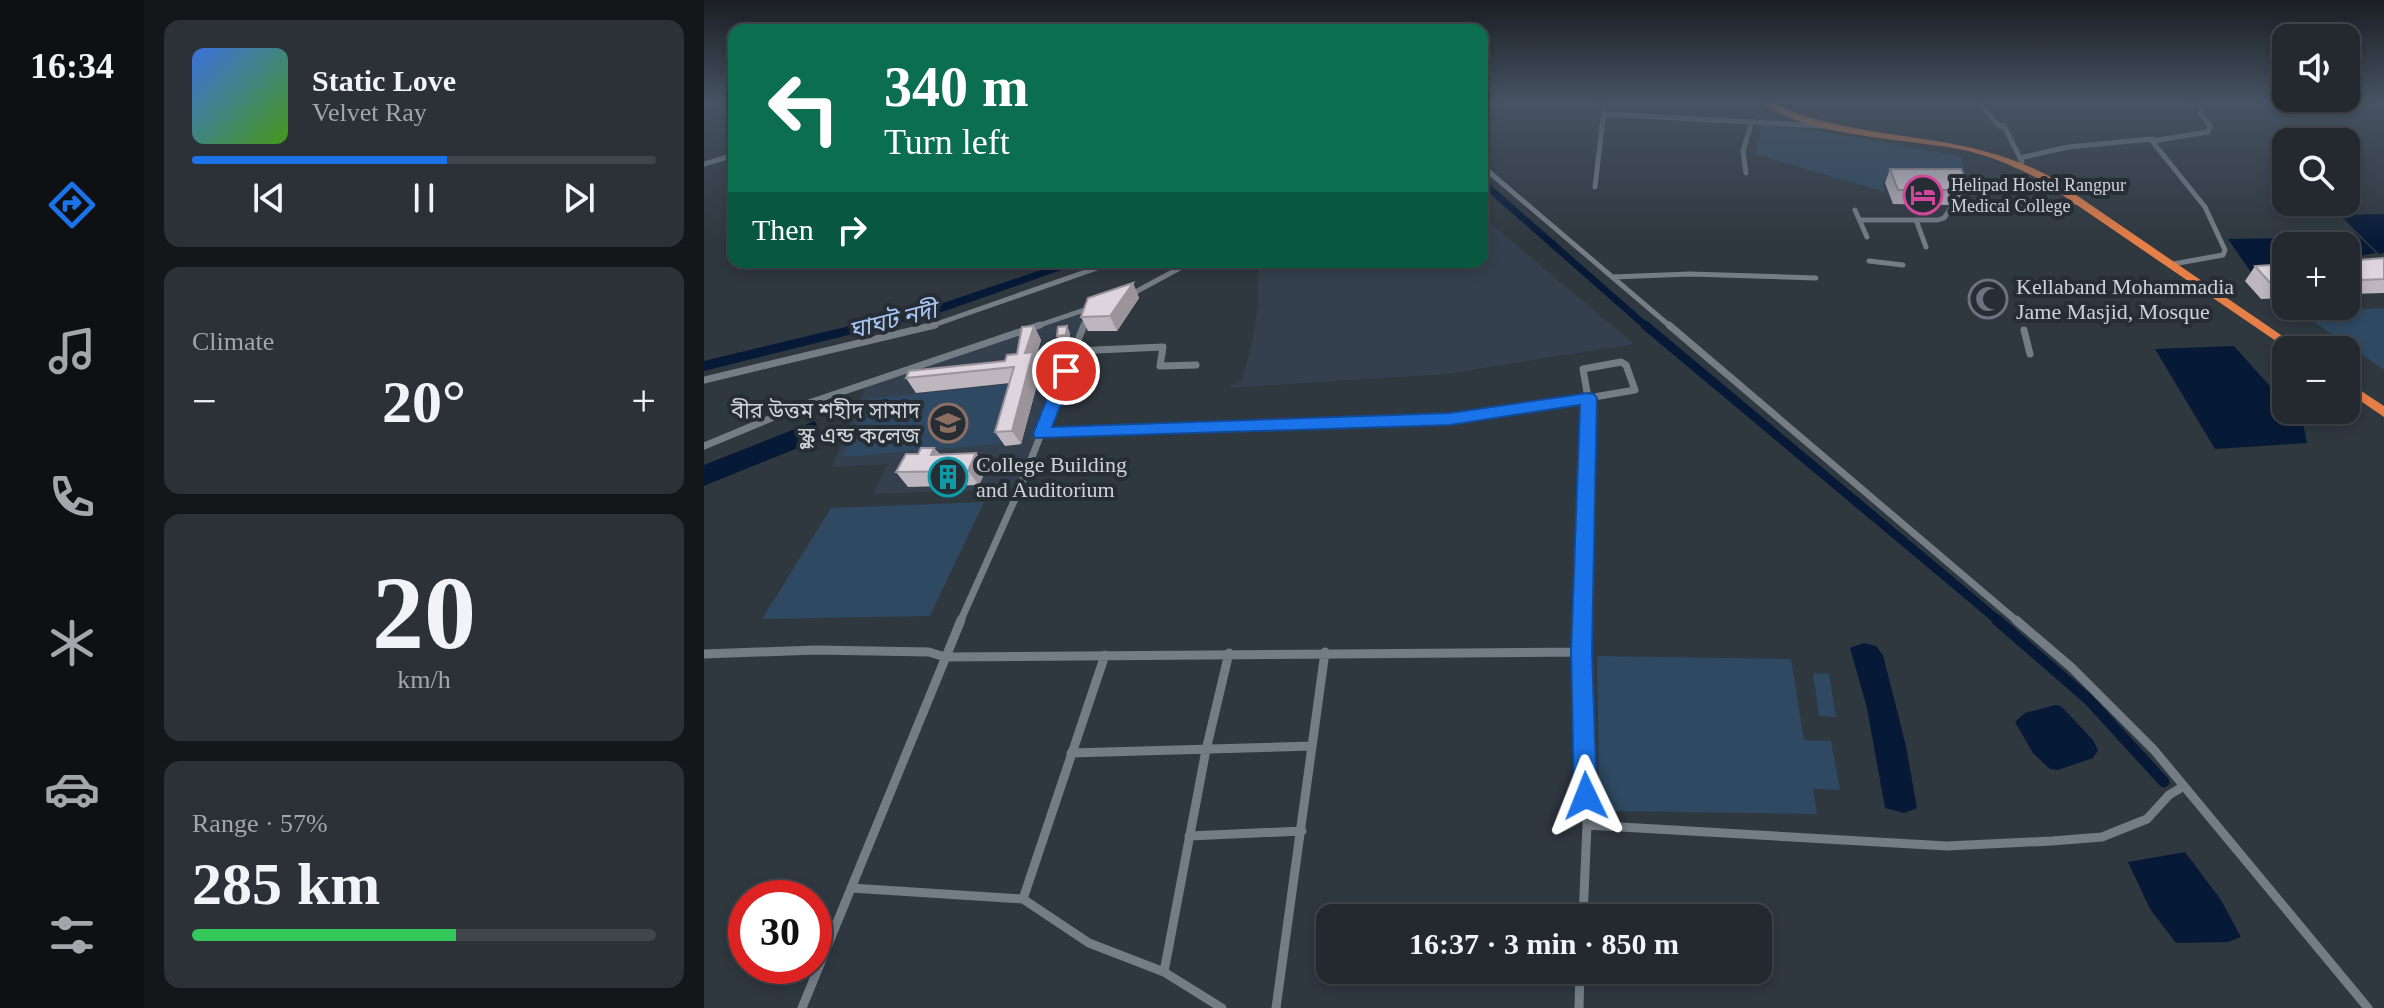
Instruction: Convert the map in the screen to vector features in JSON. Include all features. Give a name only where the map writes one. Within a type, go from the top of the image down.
[{"type":"highway","points":[[1968,148],[2022,162],[2277,336]]},
{"type":"highway","points":[[2360,395],[2384,412]]},
{"type":"street","points":[[1595,187],[1599,148]]},
{"type":"street","points":[[1744,148],[1746,173]]},
{"type":"street","points":[[2015,148],[2022,162],[2049,150],[2067,148]]},
{"type":"street","points":[[2159,148],[2205,207],[2225,250],[2223,255],[2173,264]]},
{"type":"street","points":[[704,164],[728,157]]},
{"type":"street","points":[[1488,171],[2071,667],[2154,750],[2368,1008]]},
{"type":"street","points":[[1860,220],[1941,219],[1951,208],[1959,206],[2079,202]]},
{"type":"street","points":[[1855,210],[1867,237]]},
{"type":"street","points":[[1916,220],[1926,247]]},
{"type":"street","points":[[1869,261],[1903,265]]},
{"type":"street","points":[[704,380],[932,326],[1098,268]]},
{"type":"street","points":[[1116,299],[1142,291],[1181,268]]},
{"type":"street","points":[[1613,277],[1690,274],[1816,278]]},
{"type":"street","points":[[704,446],[803,405],[1103,304]]},
{"type":"street","points":[[802,1008],[1091,308]]},
{"type":"street","points":[[2024,330],[2030,354]]},
{"type":"street","points":[[1074,351],[1163,347],[1160,366],[1196,365]]},
{"type":"street","points":[[1041,434],[1450,419],[1588,398],[1635,390],[1626,365],[1621,362],[1584,366],[1588,398],[1582,652],[1587,825],[1584,904]]},
{"type":"street","points":[[704,654],[830,650],[929,652],[945,657],[1582,652]]},
{"type":"street","points":[[1276,1008],[1325,652]]},
{"type":"street","points":[[1164,972],[1206,750],[1229,653]]},
{"type":"street","points":[[1023,899],[1105,655]]},
{"type":"street","points":[[1071,753],[1312,746]]},
{"type":"street","points":[[1587,825],[1947,846],[2052,841],[2102,837],[2147,819],[2169,795],[2184,786]]},
{"type":"street","points":[[1189,836],[1302,831]]},
{"type":"street","points":[[851,888],[1023,899],[1089,943],[1164,972],[1222,1008]]},
{"type":"street","points":[[1579,1008],[1580,984]]},
{"type":"shaded area","points":[[1756,148],[1914,148],[1960,156],[1968,182],[1882,181],[1885,192],[1755,154]]},
{"type":"shaded area","points":[[2384,214],[2384,253],[2379,254],[2341,216]]},
{"type":"shaded area","points":[[1488,221],[1634,344],[1446,374],[1227,388],[1242,380],[1252,344],[1258,303],[1257,268],[1488,268]]},
{"type":"shaded area","points":[[2272,238],[2272,269],[2251,272],[2228,239]]},
{"type":"shaded area","points":[[2360,238],[2376,253],[2360,256]]},
{"type":"shaded area","name":"বীর উত্তম শহীদ সামাদ স্কুল এন্ড কলেজ","points":[[1142,291],[1117,331],[1082,332],[1019,489],[873,494],[888,464],[832,467],[867,383]]},
{"type":"shaded area","points":[[2384,308],[2384,370],[2360,354],[2360,336],[2334,336],[2311,320],[2360,320],[2360,309]]},
{"type":"shaded area","points":[[2234,346],[2272,388],[2272,424],[2303,424],[2307,443],[2215,449],[2155,349]]},
{"type":"shaded area","points":[[1018,383],[1000,444],[842,457],[868,399]]},
{"type":"shaded area","points":[[815,421],[822,438],[704,486],[704,465]]},
{"type":"shaded area","points":[[984,502],[930,616],[762,619],[831,508]]},
{"type":"shaded area","points":[[1864,643],[1876,646],[1883,655],[1906,746],[1917,808],[1904,813],[1885,808],[1867,708],[1850,648]]},
{"type":"shaded area","points":[[1597,656],[1791,659],[1804,740],[1831,741],[1840,790],[1813,789],[1817,814],[1609,811],[1599,777]]},
{"type":"shaded area","points":[[1813,673],[1829,674],[1836,717],[1819,716]]},
{"type":"shaded area","points":[[2061,706],[2093,740],[2098,750],[2093,758],[2058,770],[2050,769],[2033,753],[2015,722],[2025,713]]},
{"type":"shaded area","points":[[2185,852],[2221,900],[2241,937],[2228,942],[2176,943],[2150,909],[2128,862]]},
{"type":"building","points":[[1890,169],[1961,169],[1970,187],[1898,190]]},
{"type":"building","points":[[2384,258],[2384,279],[2363,280],[2360,277],[2360,260]]},
{"type":"building","points":[[2272,265],[2272,285],[2255,266]]},
{"type":"building","points":[[1133,283],[1110,316],[1081,317],[1088,298]]},
{"type":"building","points":[[1034,326],[1025,353],[1033,352],[1012,431],[995,432],[1014,367],[906,378],[909,371],[1005,361],[1007,355],[1017,354],[1022,327]]},
{"type":"building","points":[[1067,326],[1066,335],[1057,336],[1058,327]]},
{"type":"building","points":[[921,448],[934,448],[931,455],[976,453],[968,471],[896,472],[906,454],[918,454]]},
{"type":"waterway","points":[[1488,187],[1647,327]]},
{"type":"waterway","name":"ঘাঘট নদী","points":[[704,366],[940,308],[1060,268]]},
{"type":"waterway","points":[[1645,325],[2000,622]]},
{"type":"waterway","points":[[1997,620],[2089,700],[2164,782]]},
{"type":"place","name":"Helipad Hostel Rangpur Medical College","points":[[1923,195]]},
{"type":"place","name":"Kellaband Mohammadia Jame Masjid, Mosque","points":[[1988,299]]},
{"type":"place","name":"বীর উত্তম শহীদ সামাদ স্কুল এন্ড কলেজ","points":[[948,423]]},
{"type":"place","name":"College Building and Auditorium","points":[[948,477]]},
{"type":"route","points":[[1066,371],[1041,434],[1450,419],[1588,398],[1582,652],[1586,796]]}]
